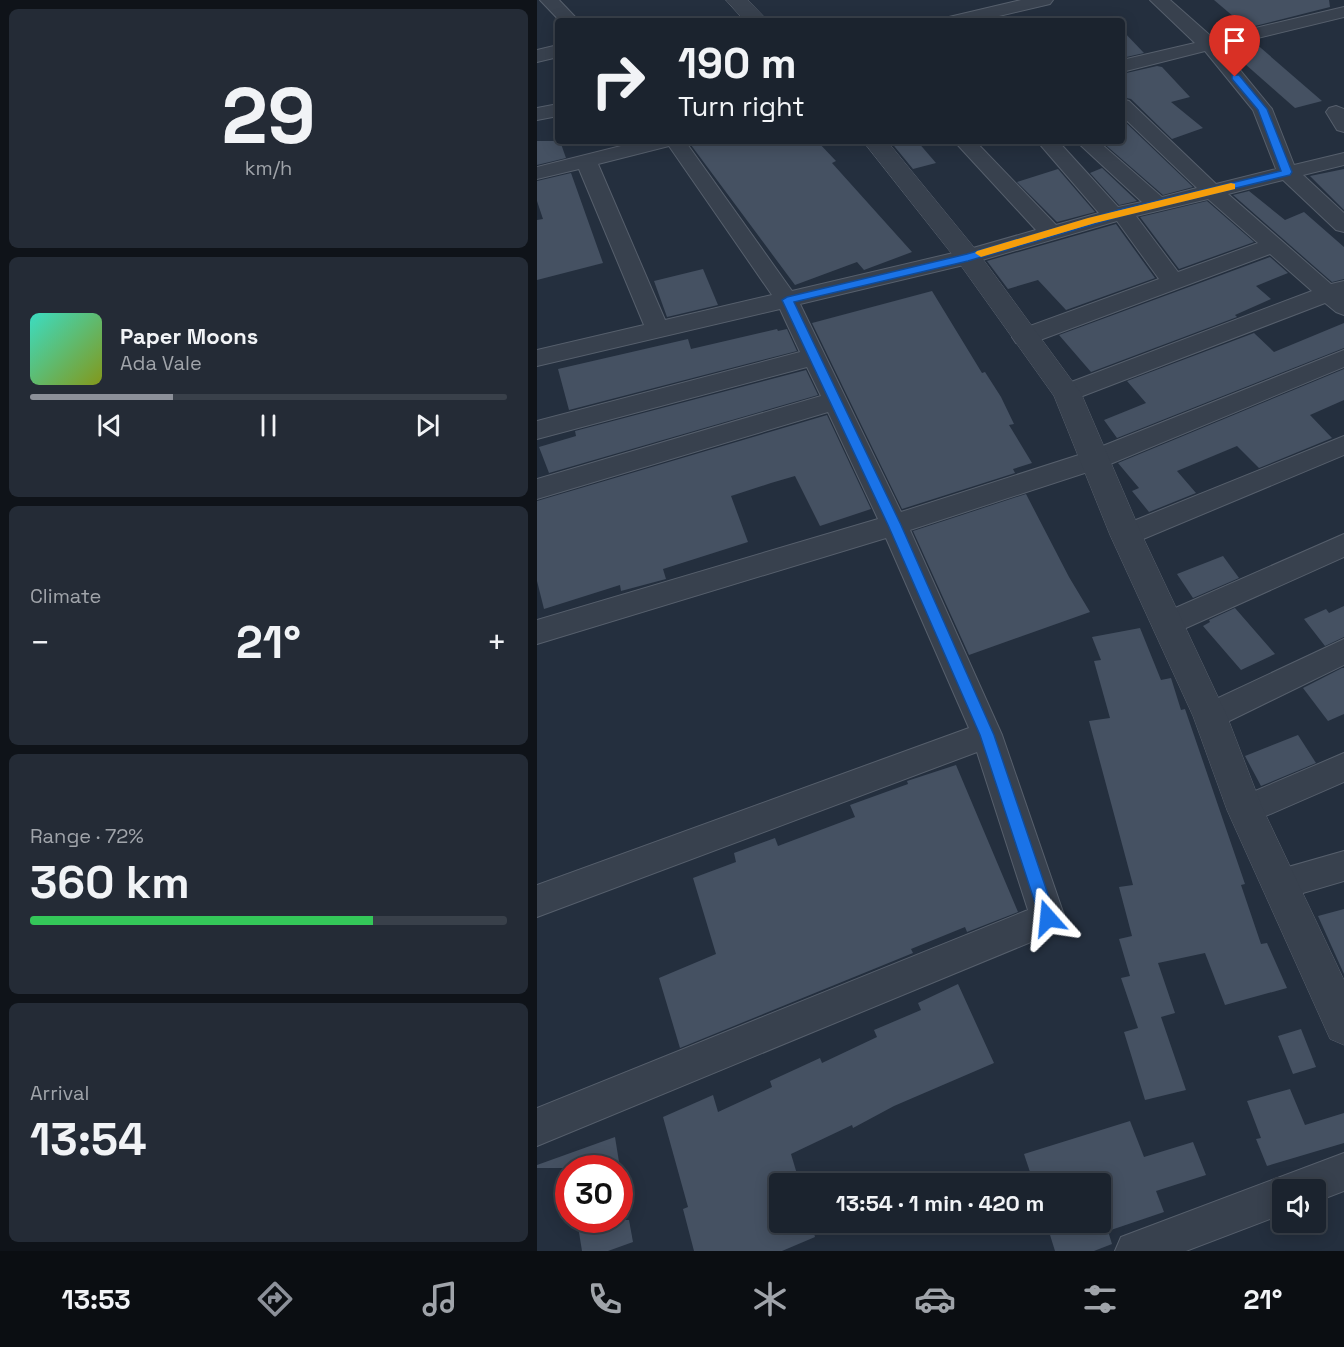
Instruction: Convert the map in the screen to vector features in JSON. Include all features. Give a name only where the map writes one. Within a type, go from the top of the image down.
[{"type":"street","points":[[549,0],[567,18]]},
{"type":"street","points":[[736,0],[754,18]]},
{"type":"street","points":[[968,18],[1044,0]]},
{"type":"street","points":[[1159,0],[1209,45],[1262,109],[1287,172],[1344,225]]},
{"type":"street","points":[[1125,65],[1344,12]]},
{"type":"street","points":[[537,56],[555,52]]},
{"type":"street","points":[[1125,108],[1212,192],[1273,245],[1339,296]]},
{"type":"street","points":[[537,114],[555,111]]},
{"type":"street","points":[[537,173],[654,144]]},
{"type":"street","points":[[538,1121],[1048,918],[987,735],[894,525],[787,300],[677,144]]},
{"type":"street","points":[[877,144],[968,257],[1024,337],[1067,393],[1126,535],[1210,716],[1245,810],[1279,884],[1333,974],[1344,1025]]},
{"type":"street","points":[[967,144],[1050,232]]},
{"type":"street","points":[[1050,144],[1117,214],[1174,283]]},
{"type":"street","points":[[1089,144],[1157,204]]},
{"type":"street","points":[[537,358],[968,257],[1117,214],[1344,159]]},
{"type":"street","points":[[587,160],[658,330]]},
{"type":"street","points":[[1024,337],[1273,245]]},
{"type":"street","points":[[1067,393],[1339,296]]},
{"type":"street","points":[[537,429],[813,357]]},
{"type":"street","points":[[537,632],[894,525],[1094,460],[1344,358]]},
{"type":"street","points":[[537,489],[835,401]]},
{"type":"street","points":[[1126,535],[1344,445]]},
{"type":"street","points":[[1167,624],[1344,545]]},
{"type":"street","points":[[1210,716],[1344,651]]},
{"type":"street","points":[[537,901],[987,735]]},
{"type":"street","points":[[1245,810],[1344,767]]},
{"type":"street","points":[[1279,884],[1344,866]]},
{"type":"street","points":[[1326,1179],[1344,1172]]},
{"type":"street","points":[[1135,1251],[1272,1199]]},
{"type":"building","points":[[1214,0],[1329,0],[1330,7],[1247,28]]},
{"type":"building","points":[[1125,33],[1144,53],[1125,57]]},
{"type":"building","points":[[1254,42],[1322,101],[1295,108],[1228,49]]},
{"type":"building","points":[[1157,66],[1162,67],[1190,97],[1171,102],[1203,128],[1172,139],[1131,99],[1125,98],[1125,73]]},
{"type":"building","points":[[1125,122],[1193,187],[1163,195],[1104,144],[1125,144]]},
{"type":"building","points":[[537,141],[555,141],[555,144],[561,144],[566,158],[537,165]]},
{"type":"building","points":[[690,144],[820,144],[836,161],[832,163],[912,252],[864,270],[857,262],[795,285]]},
{"type":"building","points":[[892,144],[920,144],[936,163],[913,169]]},
{"type":"building","points":[[1102,168],[1137,201],[1119,205],[1090,173]]},
{"type":"building","points":[[1058,169],[1095,212],[1057,222],[1017,182]]},
{"type":"building","points":[[1344,169],[1344,210],[1310,176]]},
{"type":"building","points":[[571,173],[603,263],[537,280],[537,220],[543,219],[537,201],[537,181]]},
{"type":"building","points":[[1249,191],[1285,220],[1304,212],[1344,247],[1344,279],[1332,282],[1233,195]]},
{"type":"building","points":[[1207,201],[1254,242],[1179,269],[1140,217]]},
{"type":"building","points":[[1116,224],[1155,278],[1066,310],[1038,280],[1008,289],[987,261]]},
{"type":"building","points":[[1270,257],[1288,273],[1256,286],[1271,299],[1235,315],[1237,317],[1091,372],[1059,335]]},
{"type":"building","points":[[703,269],[718,305],[667,317],[654,281]]},
{"type":"building","points":[[932,291],[982,373],[985,372],[1001,397],[1014,424],[1009,425],[1032,463],[1013,469],[1015,473],[902,509],[812,323]]},
{"type":"building","points":[[1344,323],[1344,348],[1117,438],[1104,420],[1146,403],[1127,381],[1254,333],[1274,352]]},
{"type":"building","points":[[777,329],[778,331],[787,329],[797,351],[569,410],[558,369],[688,339],[691,349]]},
{"type":"building","points":[[1344,369],[1344,400],[1310,415],[1332,438],[1259,468],[1237,446],[1177,471],[1196,493],[1149,512],[1132,491],[1139,488],[1118,463]]},
{"type":"building","points":[[806,370],[818,395],[549,473],[539,447],[576,436],[575,431]]},
{"type":"building","points":[[827,415],[871,509],[820,526],[795,476],[771,483],[731,496],[748,542],[663,569],[666,579],[621,591],[620,585],[544,609],[537,581],[537,501]]},
{"type":"building","points":[[1026,494],[1090,612],[969,655],[913,531]]},
{"type":"building","points":[[1223,556],[1239,578],[1193,598],[1177,574]]},
{"type":"building","points":[[1344,606],[1344,637],[1325,646],[1304,619],[1326,609],[1329,613]]},
{"type":"building","points":[[1235,608],[1275,654],[1241,670],[1203,626],[1210,622],[1209,620]]},
{"type":"building","points":[[1140,628],[1161,680],[1171,678],[1181,710],[1185,709],[1245,884],[1241,885],[1261,944],[1267,943],[1287,988],[1225,1005],[1205,953],[1158,963],[1175,1013],[1161,1017],[1186,1090],[1145,1100],[1124,1032],[1138,1028],[1121,978],[1130,976],[1119,939],[1132,936],[1119,887],[1133,885],[1089,721],[1110,718],[1094,661],[1101,660],[1092,637]]},
{"type":"building","points":[[1344,668],[1344,714],[1328,721],[1303,688]]},
{"type":"building","points":[[1298,735],[1316,763],[1261,786],[1245,756]]},
{"type":"building","points":[[956,765],[1018,912],[967,932],[965,927],[911,949],[913,953],[680,1048],[659,978],[716,954],[693,878],[736,862],[734,853],[775,838],[778,846],[855,817],[850,805],[908,784],[907,781]]},
{"type":"building","points":[[1344,909],[1344,974],[1318,916]]},
{"type":"building","points":[[958,984],[994,1063],[791,1154],[797,1173],[769,1173],[769,1233],[814,1233],[815,1237],[782,1251],[694,1251],[683,1209],[688,1207],[663,1117],[713,1095],[718,1112],[772,1087],[770,1081],[820,1058],[822,1063],[877,1037],[874,1030],[921,1010],[918,1003]]},
{"type":"building","points":[[1301,1029],[1316,1067],[1293,1074],[1278,1036]]},
{"type":"building","points":[[1290,1089],[1305,1125],[1344,1113],[1344,1143],[1267,1166],[1256,1139],[1261,1138],[1247,1101]]},
{"type":"building","points":[[1130,1121],[1144,1157],[1193,1142],[1206,1175],[1156,1191],[1164,1212],[1111,1230],[1111,1173],[1030,1173],[1024,1154]]},
{"type":"building","points":[[615,1137],[618,1155],[565,1155]]},
{"type":"building","points":[[555,1159],[555,1168],[537,1168],[537,1165]]},
{"type":"building","points":[[579,1233],[631,1233],[633,1242],[608,1251],[582,1251]]},
{"type":"building","points":[[1049,1233],[1109,1233],[1112,1244],[1094,1251],[1055,1251]]},
{"type":"slow traffic","points":[[981,253],[1092,220],[1231,187]]},
{"type":"route","points":[[1048,918],[987,735],[894,525],[787,300],[968,257],[1050,232],[1287,172],[1262,109],[1235,77]]}]
